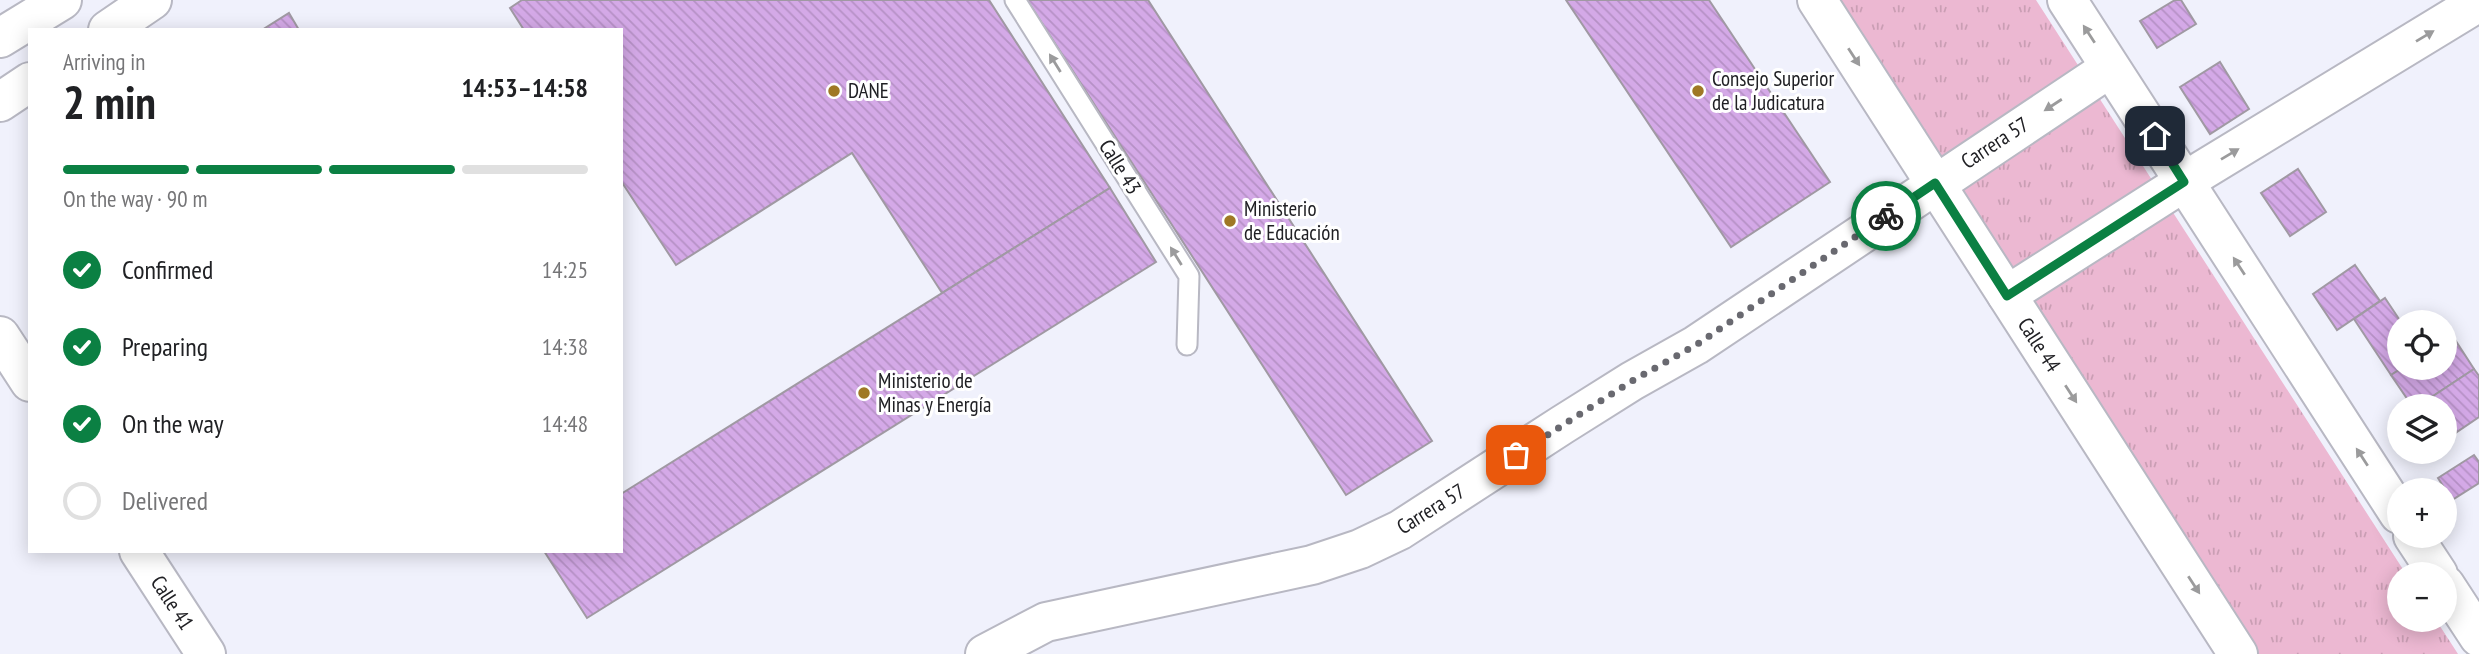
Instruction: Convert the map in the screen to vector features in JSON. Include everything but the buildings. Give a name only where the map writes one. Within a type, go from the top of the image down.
[{"type":"street","points":[[4,30],[62,0]]},
{"type":"street","points":[[111,28],[152,0]]},
{"type":"street","name":"Calle 44","points":[[1817,0],[2238,654]]},
{"type":"street","points":[[2067,0],[2387,495]]},
{"type":"street","points":[[2007,296],[2184,182],[2477,7]]},
{"type":"street","name":"Carrera 57","points":[[985,654],[1046,622],[1312,565],[1360,549],[1401,530],[1620,388],[1696,345],[2110,68]]},
{"type":"street","points":[[0,102],[28,83]]},
{"type":"street","points":[[0,336],[28,379]]},
{"type":"street","name":"Calle 41","points":[[140,553],[206,654]]},
{"type":"street","points":[[2457,603],[2479,637]]},
{"type":"lane","name":"Calle 43","points":[[1015,0],[1189,276],[1187,345]]},
{"type":"green space","points":[[1839,0],[2036,0],[2398,562],[2387,562],[2387,632],[2444,632],[2458,654],[2258,654]]},
{"type":"way so far","points":[[1516,455],[1632,381],[1696,345],[1886,216]]},
{"type":"place","name":"DANE","points":[[834,91]]},
{"type":"place","name":"Consejo Superior de la Judicatura","points":[[1698,91]]},
{"type":"place","name":"Ministerio de Educación","points":[[1230,221]]},
{"type":"place","name":"Ministerio de Minas y Energía","points":[[864,393]]},
{"type":"route","points":[[1886,216],[1935,183],[2007,296],[2184,182],[2155,136]]}]
